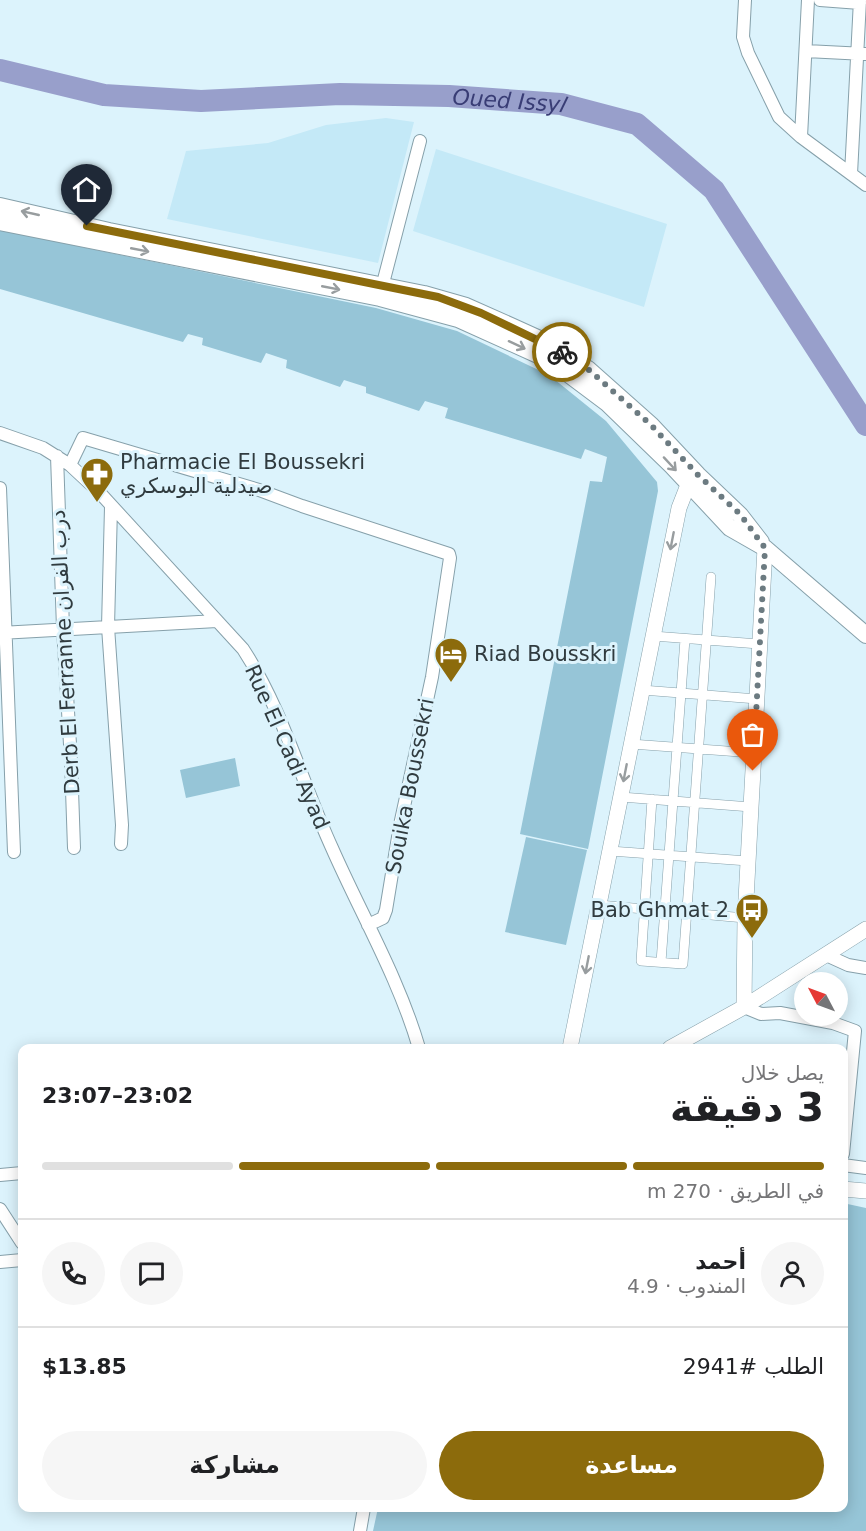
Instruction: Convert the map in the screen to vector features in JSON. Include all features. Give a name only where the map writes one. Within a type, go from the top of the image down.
[{"type":"main road","points":[[0,206],[381,292]]},
{"type":"main road","points":[[0,222],[381,292],[424,294],[466,306],[544,341],[567,355],[615,392],[651,425],[693,480],[740,514],[765,548],[866,635]]},
{"type":"street","points":[[745,0],[743,37],[748,53],[779,117],[801,137],[866,185]]},
{"type":"street","points":[[801,137],[808,0]]},
{"type":"street","points":[[820,0],[860,2],[862,54],[851,174]]},
{"type":"street","points":[[806,51],[862,54]]},
{"type":"street","points":[[381,292],[420,141]]},
{"type":"street","name":"Rue El Cadi Ayad","points":[[0,433],[43,448],[70,465],[100,493],[243,649],[268,695],[331,848],[402,1000],[418,1044]]},
{"type":"street","name":"Souika Boussekri","points":[[70,465],[83,438],[259,490],[448,554],[450,558],[432,677],[400,825],[386,910],[383,918],[368,925]]},
{"type":"street","name":"Derb El Ferranne درب الفران","points":[[57,456],[74,848]]},
{"type":"street","points":[[571,1044],[679,507],[693,480]]},
{"type":"street","points":[[0,488],[3,632],[14,852]]},
{"type":"street","points":[[111,507],[108,627],[122,825],[121,844]]},
{"type":"street","points":[[744,1007],[745,918],[765,548]]},
{"type":"street","points":[[652,800],[641,961],[683,964],[711,577]]},
{"type":"street","points":[[3,632],[217,621]]},
{"type":"street","points":[[653,636],[759,644]]},
{"type":"street","points":[[661,962],[685,639]]},
{"type":"street","points":[[642,690],[757,699]]},
{"type":"street","points":[[631,744],[754,753]]},
{"type":"street","points":[[621,796],[751,807]]},
{"type":"street","points":[[610,851],[748,861]]},
{"type":"street","points":[[599,905],[745,918]]},
{"type":"street","points":[[677,1044],[744,1007],[866,929]]},
{"type":"street","points":[[826,955],[848,965],[866,968]]},
{"type":"street","points":[[744,1007],[761,1014],[780,1013],[833,1023],[855,1031],[848,1103]]},
{"type":"street","points":[[848,1166],[866,1168]]},
{"type":"street","points":[[0,1175],[18,1173]]},
{"type":"street","points":[[848,1189],[866,1191]]},
{"type":"street","points":[[0,1209],[18,1237]]},
{"type":"street","points":[[0,1262],[18,1260]]},
{"type":"street","points":[[360,1531],[363,1512]]},
{"type":"shaded area","points":[[386,118],[414,122],[378,263],[167,219],[186,151],[268,143],[326,125]]},
{"type":"shaded area","points":[[436,149],[667,224],[644,307],[413,231]]},
{"type":"shaded area","points":[[0,230],[376,308],[457,331],[549,375],[606,421],[657,482],[658,491],[588,849],[520,834],[590,481],[602,482],[607,457],[585,449],[581,459],[445,418],[448,408],[425,401],[419,411],[366,393],[366,387],[344,380],[340,387],[286,368],[287,360],[266,353],[261,363],[202,345],[203,338],[188,334],[183,342],[0,289]]},
{"type":"shaded area","points":[[235,758],[240,786],[186,798],[180,770]]},
{"type":"shaded area","points":[[526,837],[587,850],[566,945],[505,932]]},
{"type":"shaded area","points":[[848,1204],[866,1208],[866,1531],[373,1531],[377,1512],[848,1512]]},
{"type":"waterway","name":"Oued Issyl","points":[[0,70],[104,95],[201,101],[340,94],[449,96],[561,104],[637,124],[714,190],[866,425]]},
{"type":"way so far","points":[[562,352],[588,369],[651,425],[698,475],[740,514],[765,548],[753,771]]},
{"type":"place","name":"Pharmacie El Boussekri صيدلية البوسكري","points":[[97,503]]},
{"type":"place","name":"Riad Bousskri","points":[[451,683]]},
{"type":"place","name":"Bab Ghmat 2","points":[[752,939]]},
{"type":"route","points":[[87,226],[438,297],[466,306],[544,341],[562,352]]}]
